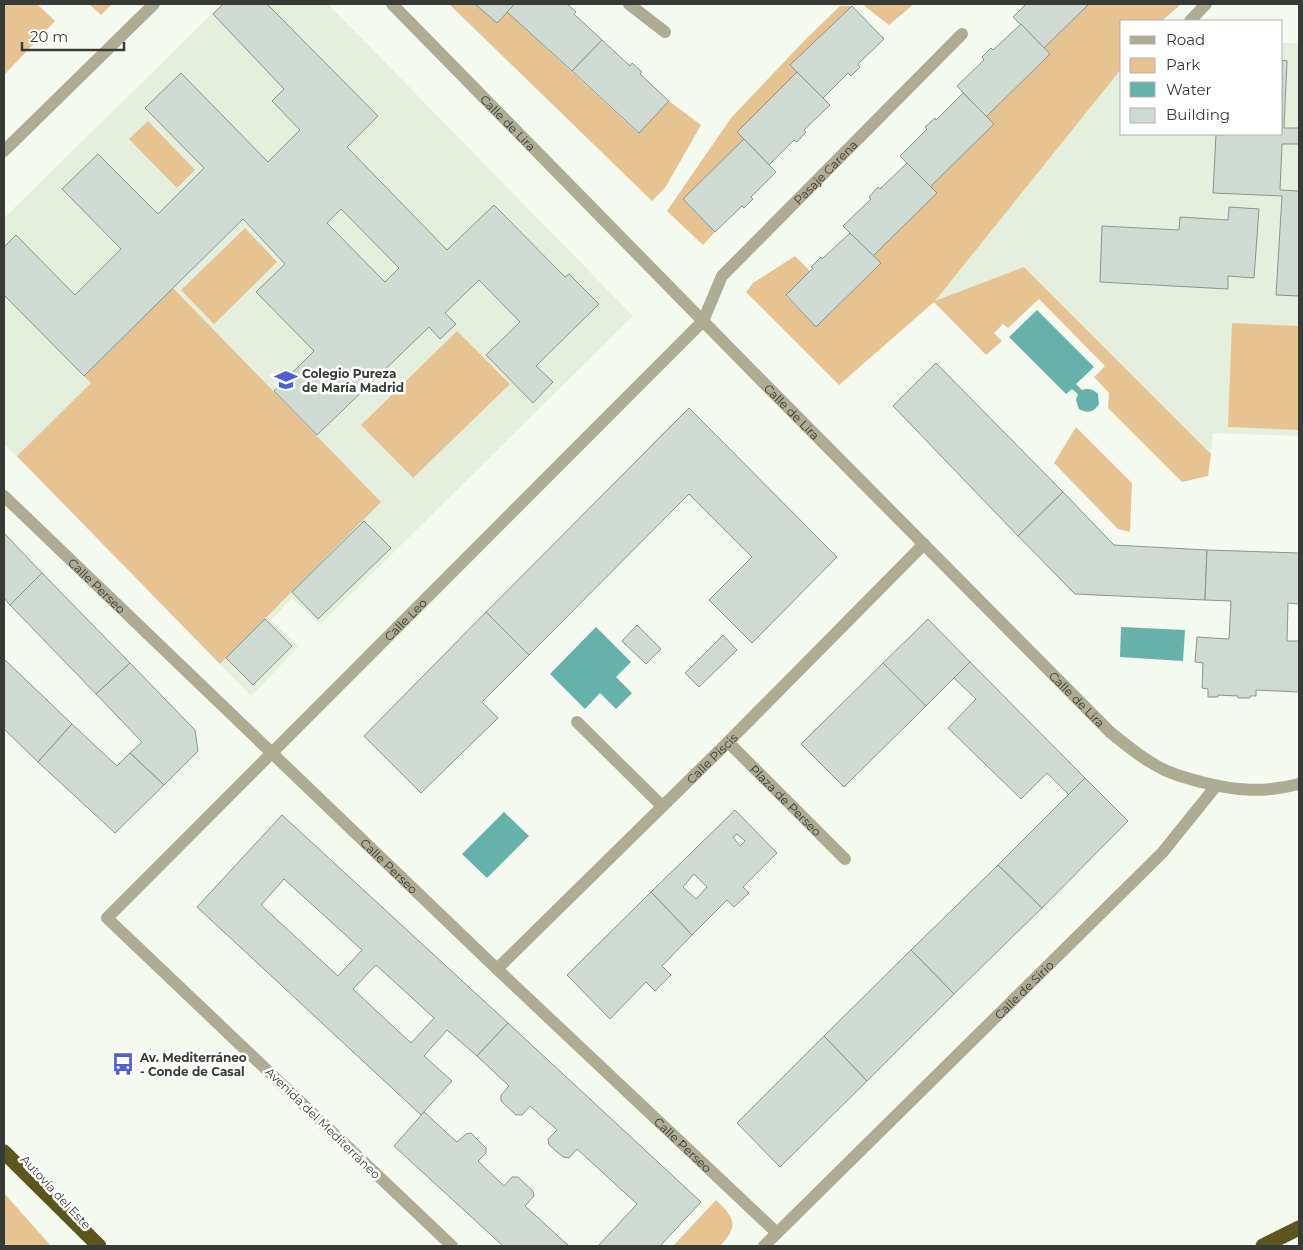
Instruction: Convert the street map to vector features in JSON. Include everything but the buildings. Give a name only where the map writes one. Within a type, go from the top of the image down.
[{"type":"highway","points":[[4,1152],[99,1246]]},
{"type":"highway","name":"Autovía del Este","points":[[4,1158],[86,1246]]},
{"type":"highway","points":[[1262,1246],[1299,1228]]},
{"type":"street","points":[[4,151],[154,4]]},
{"type":"street","name":"Calle de Lira","points":[[392,4],[1110,732],[1138,755],[1159,767],[1181,776],[1216,786]]},
{"type":"street","points":[[629,4],[666,32]]},
{"type":"street","points":[[1191,20],[1206,4]]},
{"type":"street","name":"Pasaje Carena","points":[[703,321],[722,276],[962,34]]},
{"type":"street","name":"Calle Leo","points":[[107,918],[703,321]]},
{"type":"street","name":"Calle Perseo","points":[[4,496],[497,969],[777,1233]]},
{"type":"street","name":"Calle Piscis","points":[[497,969],[728,742],[924,544]]},
{"type":"street","points":[[577,722],[662,806]]},
{"type":"street","name":"Plaza de Perseo","points":[[728,742],[845,859]]},
{"type":"street","points":[[1216,786],[1247,791],[1279,789],[1299,784]]},
{"type":"street","name":"Calle de Sirio","points":[[764,1246],[1162,853],[1216,786]]},
{"type":"street","name":"Avenida del Mediterráneo","points":[[107,918],[452,1246]]},
{"type":"shaded area","name":"Colegio Pureza de María Madrid","points":[[222,4],[328,4],[633,316],[320,625],[292,598],[271,620],[299,646],[251,696],[4,444],[4,218]]},
{"type":"shaded area","points":[[1283,43],[1299,43],[1299,436],[1213,433],[1211,454],[1024,267],[934,302],[1120,70],[1120,135],[1283,135]]},
{"type":"green space","points":[[4,4],[37,4],[55,21],[4,75]]},
{"type":"green space","points":[[89,4],[112,4],[101,15]]},
{"type":"green space","points":[[449,4],[476,4],[497,23],[507,12],[638,133],[669,101],[701,125],[665,188],[652,201]]},
{"type":"green space","points":[[862,4],[914,4],[889,25]]},
{"type":"green space","points":[[1089,4],[1181,4],[1163,20],[1120,20],[1120,70],[935,301],[1024,267],[1211,454],[1208,476],[1182,482],[1108,408],[1109,393],[1094,377],[1105,366],[1039,299],[1008,328],[1003,324],[994,333],[1002,341],[986,355],[934,302],[839,385],[746,292],[753,283],[795,256],[810,271],[786,296],[816,327],[880,264],[873,256],[936,193],[930,187],[986,117],[1050,54],[1044,48]]},
{"type":"green space","points":[[840,6],[852,6],[791,65],[797,72],[737,132],[744,139],[683,199],[715,232],[703,245],[667,211],[731,118]]},
{"type":"green space","points":[[148,121],[195,170],[177,188],[129,139]]},
{"type":"green space","points":[[245,228],[277,262],[214,324],[181,290]]},
{"type":"green space","points":[[173,288],[381,502],[220,664],[17,456],[91,383],[84,376]]},
{"type":"green space","points":[[1232,323],[1299,326],[1299,430],[1228,427]]},
{"type":"green space","points":[[457,331],[510,384],[413,478],[361,425]]},
{"type":"green space","points":[[1076,427],[1132,483],[1130,532],[1118,529],[1054,463]]},
{"type":"green space","points":[[4,1193],[51,1246],[4,1246]]},
{"type":"green space","points":[[716,1200],[731,1217],[732,1222],[730,1233],[720,1246],[673,1246]]},
{"type":"water","points":[[1037,310],[1094,367],[1076,384],[1082,390],[1090,389],[1098,394],[1099,404],[1095,409],[1088,412],[1079,409],[1076,400],[1078,394],[1072,389],[1066,394],[1009,337]]},
{"type":"water","points":[[596,627],[631,662],[616,677],[632,693],[616,709],[600,693],[585,709],[550,674]]},
{"type":"water","points":[[1121,627],[1185,630],[1183,661],[1120,657]]},
{"type":"water","points":[[504,812],[529,836],[487,878],[462,854]]},
{"type":"place","name":"Colegio Pureza de María Madrid","points":[[286,380]]},
{"type":"place","name":"Av. Mediterráneo - Conde de Casal","points":[[123,1064]]}]
